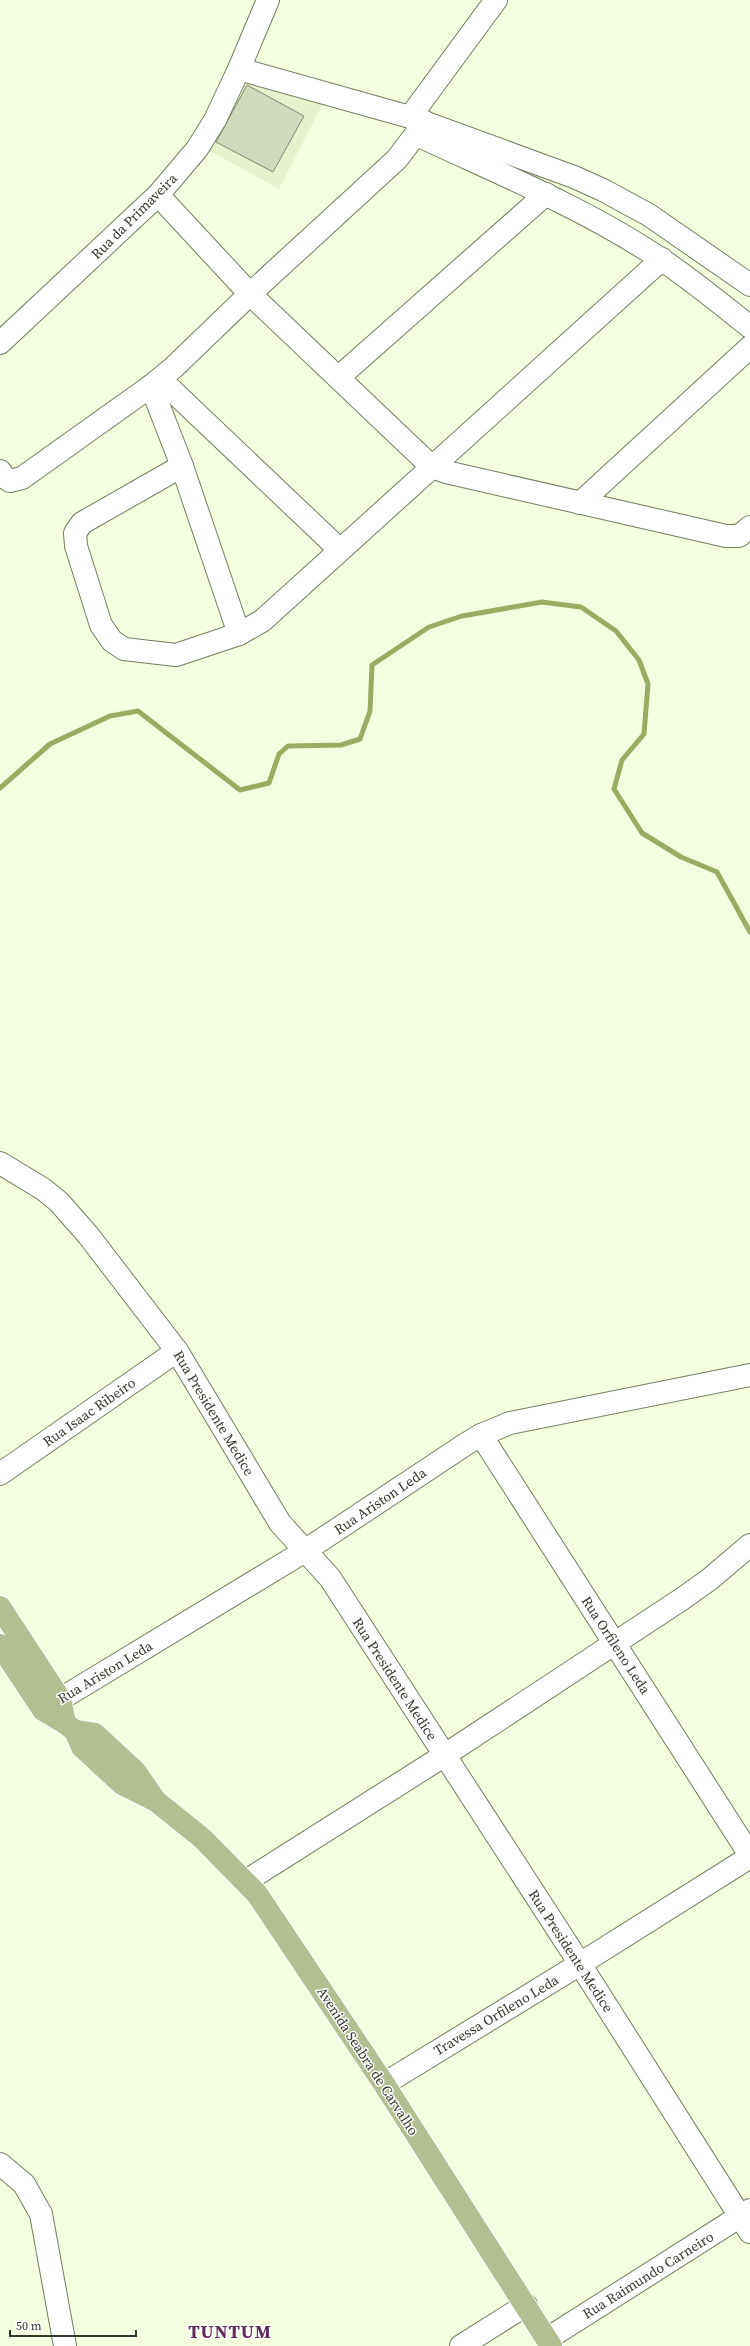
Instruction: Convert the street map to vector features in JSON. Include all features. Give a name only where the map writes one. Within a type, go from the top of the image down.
[{"type":"main road","points":[[0,1607],[52,1705]]},
{"type":"main road","points":[[0,1645],[52,1705]]},
{"type":"main road","name":"Avenida Seabra de Carvalho","points":[[52,1705],[70,1726],[82,1747],[122,1784],[156,1801],[202,1838],[246,1881],[266,1906],[384,2084],[549,2343]]},
{"type":"street","name":"Rua da Primaveira","points":[[0,343],[158,195],[200,144],[238,69],[268,0]]},
{"type":"street","points":[[0,471],[4,477],[10,481],[22,478],[155,383],[186,357],[250,294],[397,159],[496,0]]},
{"type":"street","points":[[238,69],[417,125],[574,177],[604,190],[650,215],[750,285]]},
{"type":"street","points":[[417,125],[546,194],[662,260],[750,327]]},
{"type":"street","points":[[339,377],[546,194]]},
{"type":"street","points":[[158,195],[250,294],[432,467],[446,472],[726,536],[739,536],[750,527]]},
{"type":"street","points":[[182,466],[77,527],[75,533],[76,546],[101,625],[117,646],[124,649],[169,656],[183,653],[238,634],[272,614],[340,550],[662,260]]},
{"type":"street","points":[[580,503],[750,347]]},
{"type":"street","points":[[155,383],[238,634]]},
{"type":"street","points":[[155,383],[340,550]]},
{"type":"street","name":"Rua Presidente Medice","points":[[0,1163],[43,1189],[74,1217],[177,1351],[280,1523],[330,1578],[747,2219]]},
{"type":"street","name":"Rua Isaac Ribeiro","points":[[0,1474],[177,1351]]},
{"type":"street","name":"Rua Ariston Leda","points":[[52,1705],[305,1551],[481,1435],[510,1422],[750,1375]]},
{"type":"street","name":"Rua Orfileno Leda","points":[[481,1435],[750,1856]]},
{"type":"street","points":[[246,1881],[445,1755],[710,1579],[750,1545]]},
{"type":"street","name":"Travessa Orfileno Leda","points":[[384,2084],[580,1964],[750,1856]]},
{"type":"street","points":[[0,2164],[24,2184],[36,2204],[44,2225],[66,2346]]},
{"type":"street","points":[[0,2183],[24,2184]]},
{"type":"street","name":"Rua Raimundo Carneiro","points":[[549,2343],[747,2219]]},
{"type":"street","points":[[461,2346],[526,2305]]},
{"type":"shaded area","points":[[246,83],[323,103],[279,189],[210,151]]},
{"type":"building","points":[[247,85],[304,116],[273,172],[216,142]]},
{"type":"waterway","points":[[0,788],[50,744],[110,716],[138,711],[240,790],[269,783],[279,754],[288,746],[341,745],[360,739],[370,711],[372,665],[429,627],[462,616],[542,602],[581,607],[616,631],[639,660],[648,684],[644,734],[622,760],[614,789],[642,833],[681,857],[717,872],[750,932]]},
{"type":"district","name":"TUNTUM","points":[[230,2331]]}]
